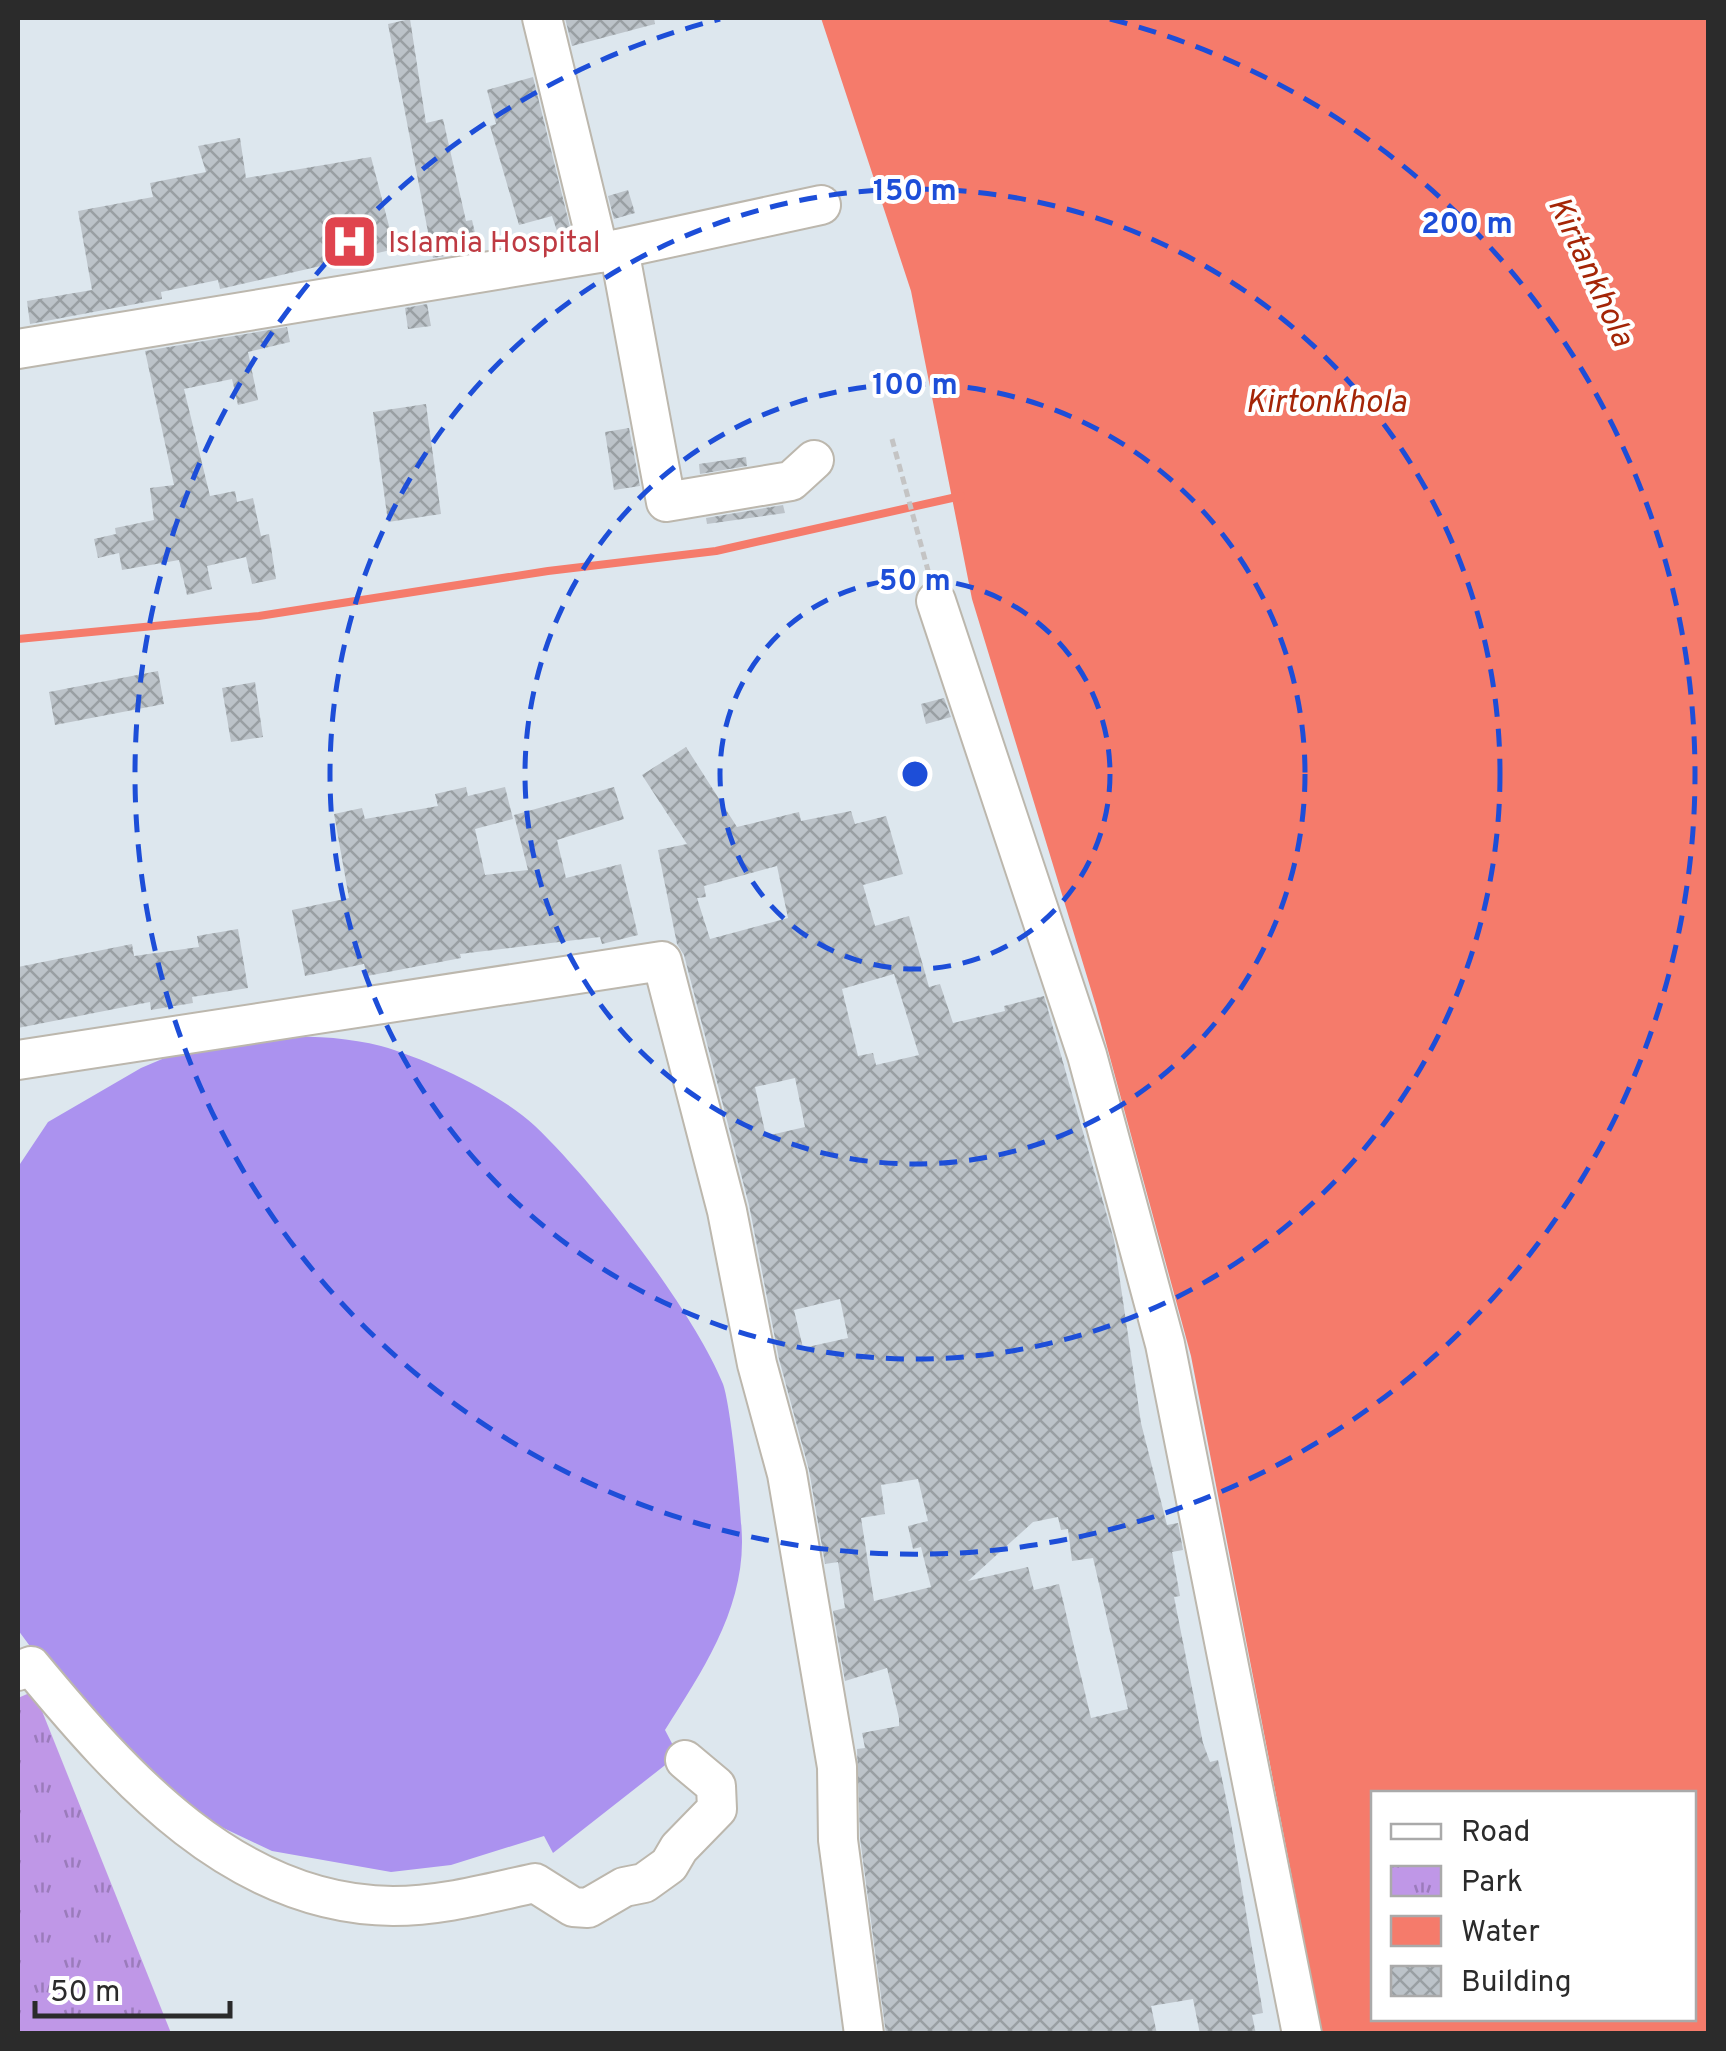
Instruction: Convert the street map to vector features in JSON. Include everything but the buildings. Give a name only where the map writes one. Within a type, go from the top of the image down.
[{"type":"street","points":[[542,18],[609,251],[666,502],[791,481],[814,460]]},
{"type":"street","points":[[18,349],[609,251],[822,205]]},
{"type":"street","points":[[936,601],[1088,1054],[1166,1344],[1302,2034]]},
{"type":"street","points":[[18,1060],[662,961],[727,1212],[757,1364],[788,1474],[837,1767],[838,1840],[864,2034]]},
{"type":"street","points":[[18,1671],[32,1666],[114,1764],[207,1844],[245,1866],[341,1900],[392,1906],[455,1901],[535,1883],[573,1907],[588,1908],[624,1887],[644,1884],[668,1865],[678,1848],[717,1809],[716,1786],[685,1760]]},
{"type":"path","points":[[892,440],[936,601]]},
{"type":"green space","points":[[34,1691],[171,2033],[18,2034],[18,1698]]},
{"type":"shaded area","points":[[214,1037],[319,1037],[381,1046],[441,1068],[503,1101],[558,1150],[640,1248],[689,1320],[723,1384],[738,1486],[740,1568],[717,1641],[665,1730],[678,1755],[553,1853],[544,1836],[451,1865],[391,1872],[272,1851],[177,1806],[95,1734],[18,1630],[18,1167],[48,1122],[141,1068]]},
{"type":"water","name":"Kirtonkhola","points":[[821,18],[1708,18],[1708,2033],[1322,2033],[1191,1356],[1096,1006],[972,599],[911,291]]},
{"type":"waterway","points":[[18,639],[259,616],[548,571],[716,551],[961,496]]},
{"type":"place","name":"Islamia Hospital","points":[[349,242]]},
{"type":"water label","name":"Kirtankhola","points":[[1592,271]]}]
